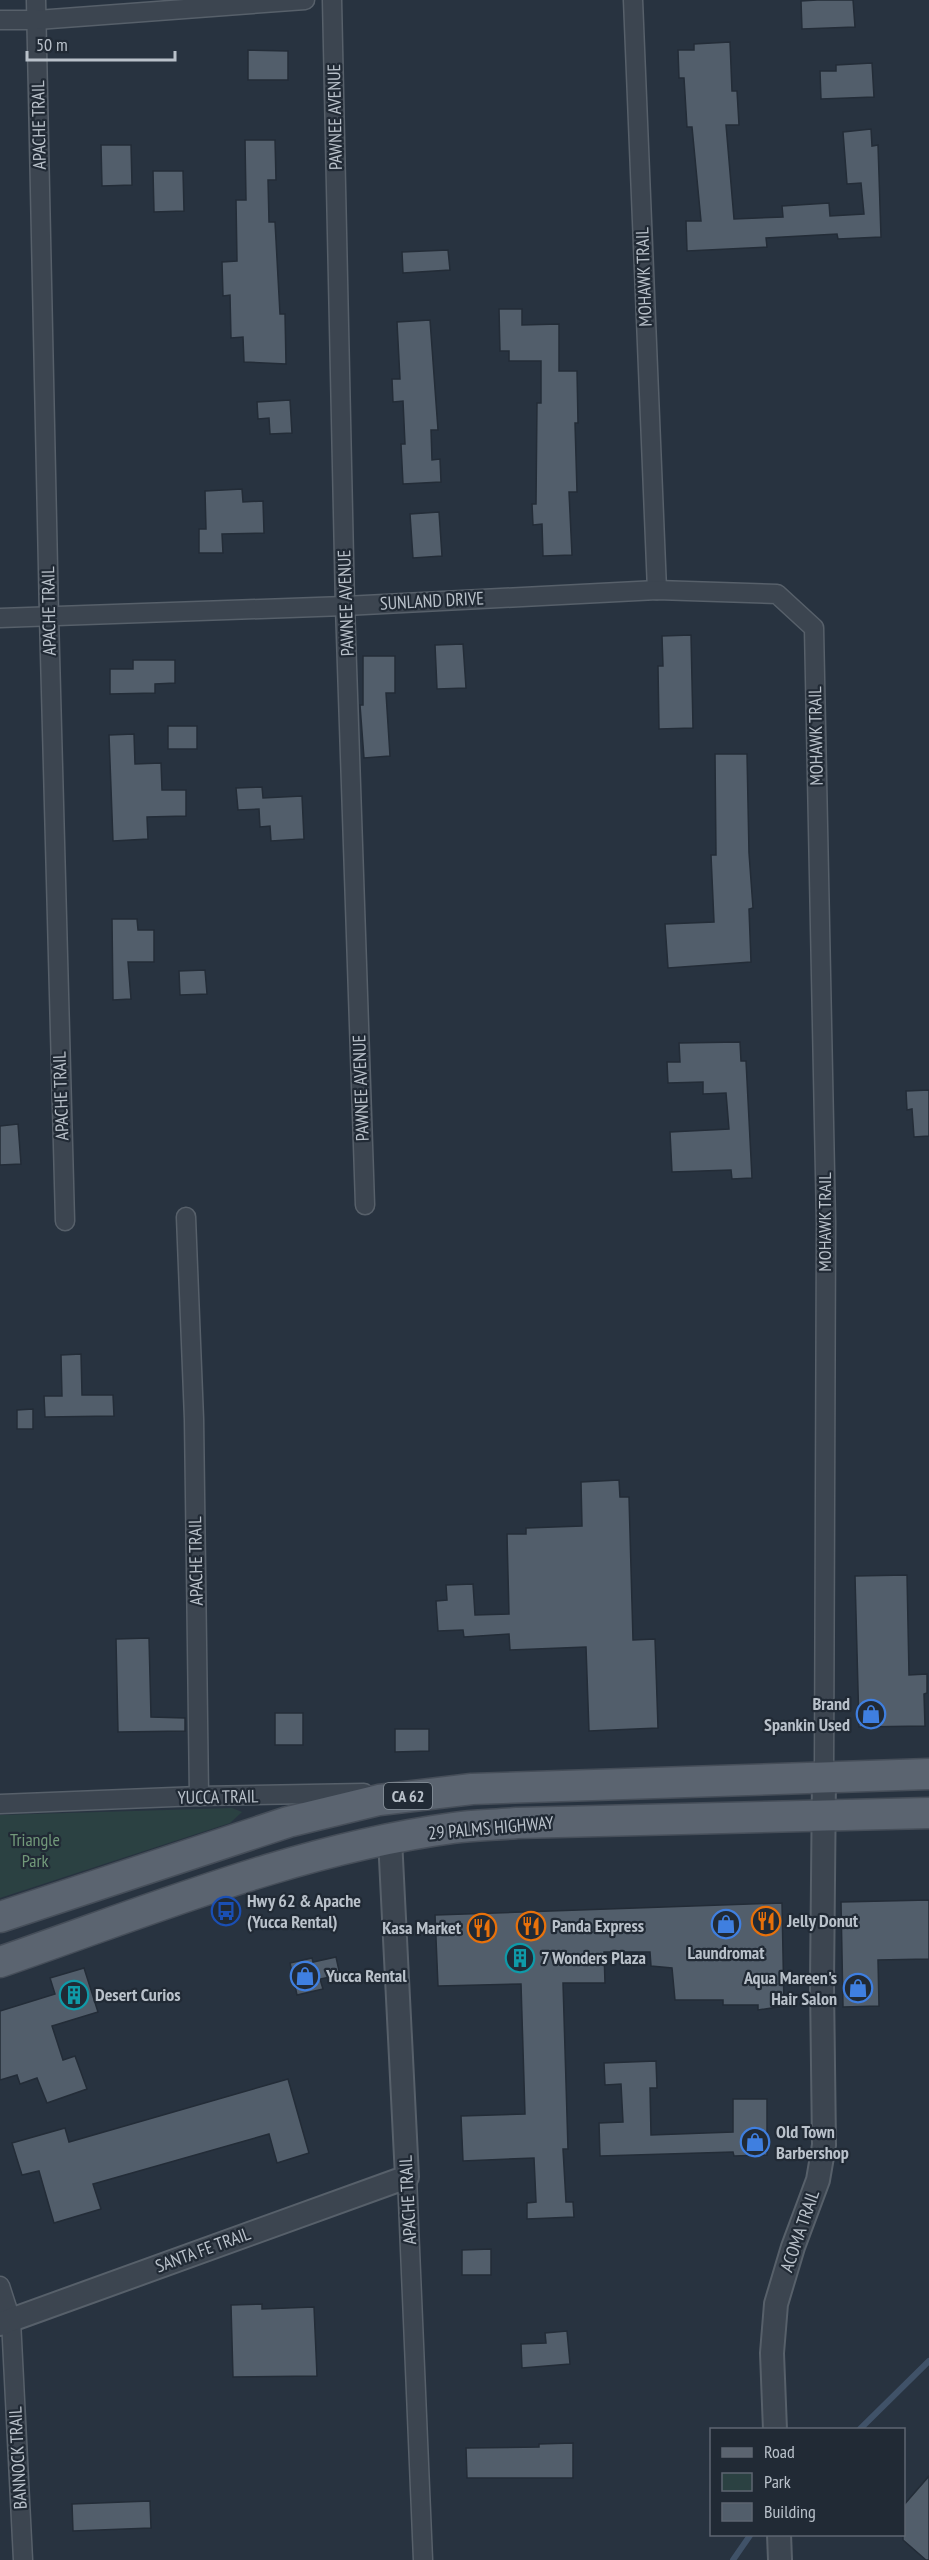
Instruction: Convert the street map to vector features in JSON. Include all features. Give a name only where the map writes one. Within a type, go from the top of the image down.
[{"type":"main road","name":"29 PALMS HIGHWAY","points":[[0,1917],[288,1822],[379,1800],[436,1792],[929,1774]]},
{"type":"main road","name":"29 PALMS HIGHWAY","points":[[0,1962],[248,1876],[390,1839],[454,1828],[517,1823],[929,1813]]},
{"type":"street","name":"APACHE TRAIL","points":[[36,0],[48,616],[65,1221]]},
{"type":"street","points":[[0,20],[36,20],[305,0]]},
{"type":"street","name":"PAWNEE AVENUE","points":[[332,0],[345,606],[365,1205]]},
{"type":"street","name":"MOHAWK TRAIL","points":[[633,0],[657,590]]},
{"type":"street","name":"SUNLAND DRIVE","points":[[0,618],[345,606],[657,590],[777,594],[814,628]]},
{"type":"street","name":"MOHAWK TRAIL","points":[[814,628],[826,1223],[824,1816]]},
{"type":"street","name":"APACHE TRAIL","points":[[186,1217],[194,1431],[199,1796]]},
{"type":"street","name":"YUCCA TRAIL","points":[[0,1804],[199,1796],[436,1792]]},
{"type":"street","name":"ACOMA TRAIL","points":[[775,2428],[772,2353],[776,2304],[793,2247],[818,2180],[824,2145],[822,1985],[824,1816]]},
{"type":"street","name":"APACHE TRAIL","points":[[390,1839],[423,2560]]},
{"type":"street","name":"SANTA FE TRAIL","points":[[5,2322],[407,2176]]},
{"type":"street","name":"BANNOCK TRAIL","points":[[0,2286],[5,2322],[23,2560]]},
{"type":"street","points":[[779,2536],[780,2560]]},
{"type":"green space","name":"Triangle Park","points":[[232,1808],[242,1812],[230,1823],[0,1898],[0,1815]]},
{"type":"building","points":[[853,0],[855,27],[802,29],[801,1]]},
{"type":"building","points":[[730,42],[732,91],[737,91],[739,125],[726,125],[734,219],[783,217],[782,206],[829,203],[830,216],[864,214],[861,183],[847,184],[843,132],[871,129],[872,146],[878,145],[881,237],[838,239],[837,234],[766,238],[767,247],[687,251],[686,221],[701,221],[692,127],[687,127],[684,78],[679,78],[678,50],[694,50],[694,44]]},
{"type":"building","points":[[248,50],[288,51],[288,80],[248,80]]},
{"type":"building","points":[[872,63],[874,97],[821,99],[820,71],[836,71],[836,65]]},
{"type":"building","points":[[245,140],[275,140],[276,180],[268,180],[269,222],[275,222],[280,314],[285,314],[286,364],[244,362],[243,337],[231,338],[230,295],[223,296],[222,262],[237,261],[236,200],[246,200]]},
{"type":"building","points":[[101,145],[131,145],[132,185],[102,186]]},
{"type":"building","points":[[153,171],[183,171],[184,211],[154,212]]},
{"type":"building","points":[[448,250],[450,270],[403,273],[402,252]]},
{"type":"building","points":[[499,309],[522,309],[522,325],[559,324],[559,371],[577,371],[578,423],[575,423],[577,492],[569,492],[572,555],[543,556],[542,524],[533,525],[532,504],[536,504],[537,403],[541,403],[541,361],[509,361],[509,351],[500,351]]},
{"type":"building","points":[[430,320],[438,430],[431,430],[432,460],[440,459],[441,482],[403,484],[401,444],[405,444],[403,401],[393,402],[392,379],[400,379],[397,322]]},
{"type":"building","points":[[290,400],[292,433],[270,434],[269,418],[258,419],[257,402]]},
{"type":"building","points":[[242,489],[243,502],[263,501],[264,533],[222,534],[223,553],[199,553],[199,529],[206,529],[205,491]]},
{"type":"building","points":[[439,512],[442,556],[413,558],[410,514]]},
{"type":"building","points":[[691,635],[693,728],[659,729],[658,666],[663,666],[662,636]]},
{"type":"building","points":[[463,644],[466,688],[437,689],[435,645]]},
{"type":"building","points":[[363,656],[395,656],[395,693],[386,693],[390,756],[364,758],[360,705],[363,705]]},
{"type":"building","points":[[133,660],[175,660],[175,683],[155,684],[155,693],[110,694],[110,669],[133,669]]},
{"type":"building","points":[[168,726],[197,726],[197,749],[168,749]]},
{"type":"building","points":[[134,734],[135,764],[161,763],[162,790],[186,790],[186,816],[147,817],[148,839],[113,841],[109,735]]},
{"type":"building","points":[[715,754],[747,754],[749,853],[753,908],[749,909],[751,962],[668,968],[665,924],[714,922],[711,855],[716,855]]},
{"type":"building","points":[[262,787],[263,798],[302,796],[304,839],[271,841],[270,826],[260,827],[259,809],[238,810],[236,788]]},
{"type":"building","points":[[112,919],[137,919],[138,930],[154,930],[154,962],[128,962],[131,999],[113,1000]]},
{"type":"building","points":[[205,970],[207,994],[180,995],[179,971]]},
{"type":"building","points":[[740,1042],[741,1061],[746,1061],[752,1178],[732,1179],[731,1170],[672,1172],[670,1132],[729,1129],[726,1093],[703,1094],[703,1082],[668,1083],[667,1062],[680,1062],[679,1043]]},
{"type":"building","points":[[929,1090],[929,1136],[914,1137],[912,1109],[907,1110],[906,1091]]},
{"type":"building","points":[[18,1124],[21,1164],[0,1165],[0,1126]]},
{"type":"building","points":[[81,1354],[82,1395],[113,1395],[114,1416],[45,1417],[44,1396],[62,1396],[61,1355]]},
{"type":"building","points":[[33,1409],[33,1429],[17,1429],[17,1410]]},
{"type":"building","points":[[619,1480],[620,1497],[629,1497],[633,1640],[655,1639],[658,1728],[589,1731],[586,1647],[510,1650],[509,1634],[464,1637],[463,1630],[438,1631],[436,1601],[447,1600],[446,1585],[473,1584],[475,1615],[509,1614],[507,1534],[526,1534],[526,1528],[582,1526],[581,1482]]},
{"type":"building","points":[[907,1575],[909,1675],[927,1674],[927,1693],[924,1694],[925,1726],[859,1727],[855,1576]]},
{"type":"building","points":[[149,1638],[151,1717],[185,1718],[185,1731],[118,1732],[116,1639]]},
{"type":"building","points":[[275,1713],[303,1713],[303,1745],[275,1745]]},
{"type":"building","points":[[395,1729],[429,1729],[429,1751],[395,1752]]},
{"type":"building","points":[[929,1900],[929,1959],[878,1960],[879,2006],[843,2007],[841,1902]]},
{"type":"building","name":"7 Wonders Plaza","points":[[782,1903],[784,2006],[758,2010],[758,2005],[723,2005],[723,2000],[675,2000],[672,1968],[651,1966],[650,1952],[604,1952],[605,1983],[563,1983],[568,2149],[563,2149],[566,2202],[573,2202],[574,2217],[527,2219],[527,2203],[536,2202],[534,2158],[463,2161],[461,2116],[525,2114],[521,1984],[438,1986],[435,1915]]},
{"type":"building","points":[[336,1957],[340,1975],[320,1979],[323,1989],[297,1995],[290,1963],[312,1958],[313,1962]]},
{"type":"building","points":[[84,1968],[98,2012],[52,2026],[63,2060],[75,2056],[87,2089],[47,2103],[37,2078],[20,2084],[17,2075],[0,2080],[0,2011],[55,1994],[50,1978]]},
{"type":"building","points":[[656,2061],[657,2088],[650,2088],[651,2135],[733,2132],[733,2099],[767,2099],[767,2155],[734,2156],[733,2152],[600,2156],[599,2123],[623,2122],[621,2084],[605,2085],[604,2063]]},
{"type":"building","points":[[288,2079],[309,2153],[277,2163],[269,2134],[93,2184],[101,2209],[54,2223],[39,2171],[22,2175],[12,2143],[65,2128],[69,2142]]},
{"type":"building","points":[[491,2249],[491,2275],[462,2275],[462,2250]]},
{"type":"building","points":[[262,2304],[262,2309],[314,2307],[317,2376],[233,2377],[231,2305]]},
{"type":"building","points":[[567,2331],[570,2364],[522,2368],[521,2344],[546,2343],[545,2333]]},
{"type":"building","points":[[573,2443],[573,2478],[467,2478],[466,2448],[539,2447],[539,2444]]},
{"type":"building","points":[[929,2476],[929,2560],[926,2560],[903,2540],[905,2504]]},
{"type":"building","points":[[150,2501],[151,2528],[73,2531],[72,2504]]},
{"type":"waterway","points":[[861,2428],[929,2361]]},
{"type":"waterway","points":[[733,2560],[750,2536]]},
{"type":"place","name":"Brand Spankin Used","points":[[871,1714]]},
{"type":"place","name":"Hwy 62 & Apache (Yucca Rental)","points":[[226,1911]]},
{"type":"place","name":"Jelly Donut","points":[[766,1921]]},
{"type":"place","name":"Laundromat","points":[[726,1924]]},
{"type":"place","name":"Panda Express","points":[[531,1926]]},
{"type":"place","name":"Kasa Market","points":[[482,1928]]},
{"type":"place","name":"7 Wonders Plaza","points":[[520,1958]]},
{"type":"place","name":"Yucca Rental","points":[[305,1976]]},
{"type":"place","name":"Aqua Mareen's Hair Salon","points":[[858,1988]]},
{"type":"place","name":"Desert Curios","points":[[74,1995]]},
{"type":"place","name":"Old Town Barbershop","points":[[755,2142]]}]
